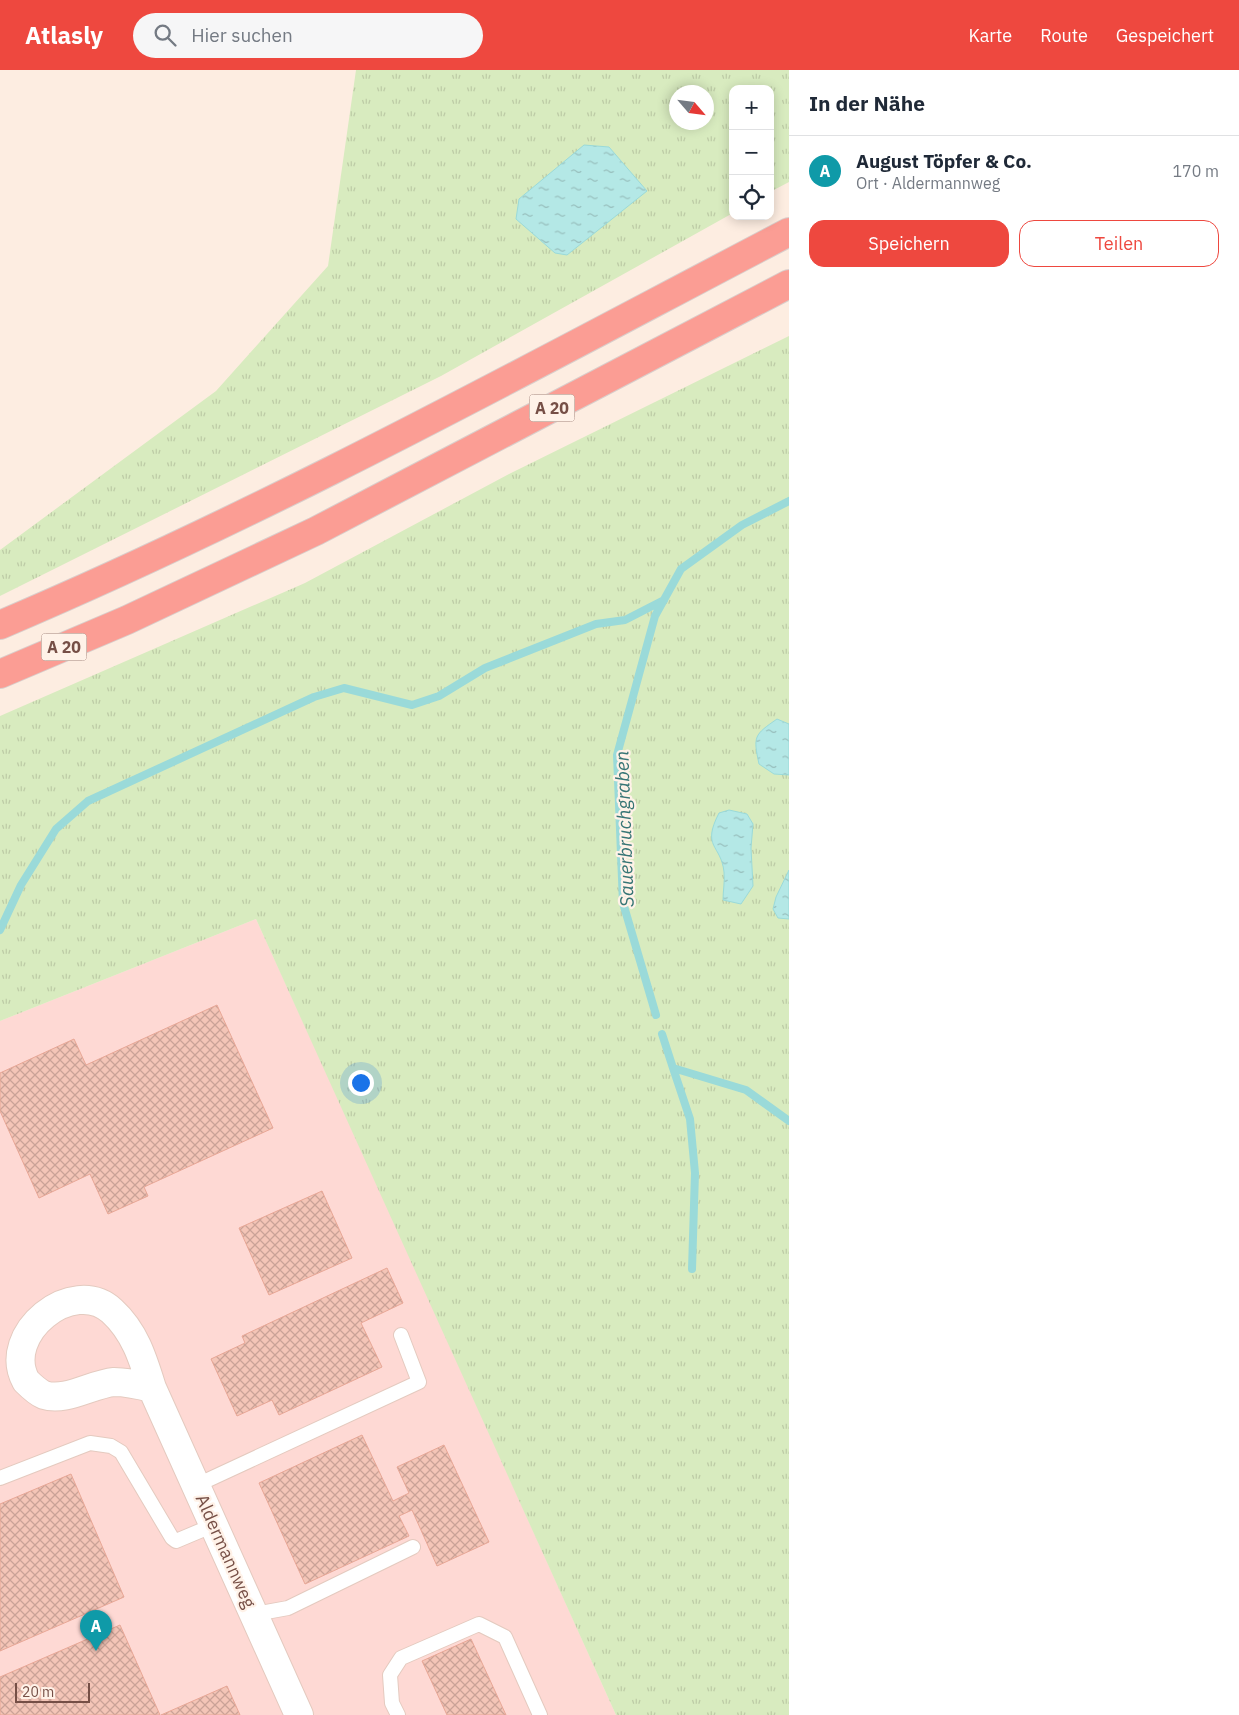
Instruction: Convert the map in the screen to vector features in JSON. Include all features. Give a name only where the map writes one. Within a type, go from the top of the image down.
[{"type":"highway","name":"A 20","points":[[0,625],[103,581],[290,491],[789,232]]},
{"type":"highway","name":"A 20","points":[[0,674],[127,620],[316,531],[789,284]]},
{"type":"street","name":"Aldermannweg","points":[[152,1388],[115,1382],[56,1397],[43,1395],[22,1376],[16,1362],[16,1349],[20,1337],[28,1325],[57,1306],[69,1300],[83,1299],[98,1301],[112,1310],[132,1335],[141,1353],[152,1388],[299,1715]]},
{"type":"lane","points":[[197,1485],[419,1382],[401,1335]]},
{"type":"lane","points":[[0,1478],[90,1443],[103,1443],[121,1452],[172,1538],[176,1541],[214,1524]]},
{"type":"lane","points":[[254,1614],[288,1608],[412,1547]]},
{"type":"lane","points":[[398,1715],[392,1702],[390,1675],[401,1658],[479,1624],[505,1637],[540,1715]]},
{"type":"shaded area","points":[[256,919],[616,1715],[0,1715],[0,1021]]},
{"type":"green space","points":[[356,70],[789,70],[789,182],[774,190],[774,85],[729,85],[729,215],[441,376],[0,596],[0,550],[216,391],[328,266]]},
{"type":"green space","points":[[789,336],[789,1715],[616,1715],[256,919],[0,1021],[0,716],[305,583],[509,474]]},
{"type":"water","points":[[584,145],[609,147],[647,191],[567,255],[555,253],[516,219],[519,199]]},
{"type":"water","points":[[777,719],[789,724],[789,775],[774,774],[759,764],[756,747],[757,737]]},
{"type":"water","points":[[729,810],[747,814],[753,824],[751,848],[753,886],[741,904],[723,900],[724,872],[712,840],[714,824],[719,813]]},
{"type":"water","points":[[789,870],[789,919],[778,918],[773,909],[776,897]]},
{"type":"building","points":[[217,1005],[273,1128],[144,1187],[148,1196],[108,1214],[90,1174],[39,1198],[0,1111],[0,1073],[74,1039],[86,1065]]},
{"type":"building","points":[[322,1191],[352,1258],[269,1295],[239,1228]]},
{"type":"building","points":[[387,1268],[403,1303],[361,1323],[382,1367],[279,1415],[272,1400],[237,1416],[211,1359],[245,1343],[242,1336]]},
{"type":"building","points":[[362,1435],[393,1501],[409,1493],[397,1467],[444,1445],[489,1542],[437,1566],[412,1510],[399,1516],[409,1536],[305,1584],[259,1483]]},
{"type":"building","points":[[71,1474],[124,1597],[0,1651],[0,1504]]},
{"type":"building","points":[[120,1625],[160,1715],[0,1715],[0,1677]]},
{"type":"building","points":[[471,1639],[506,1715],[447,1715],[422,1661]]},
{"type":"building","points":[[227,1686],[240,1715],[161,1715]]},
{"type":"waterway","name":"Sauerbruchgraben","points":[[656,1015],[623,903],[617,755],[655,616],[681,569],[742,525],[789,501]]},
{"type":"waterway","points":[[0,930],[21,885],[56,829],[88,801],[314,697],[344,688],[412,705],[439,696],[485,668],[596,624],[625,620],[664,600]]},
{"type":"waterway","name":"Sauerbruchgraben","points":[[662,1034],[673,1068],[746,1090],[789,1121]]},
{"type":"waterway","points":[[673,1068],[690,1119],[695,1173],[692,1269]]},
{"type":"place","name":"August Töpfer & Co.","points":[[96,1651]]}]
